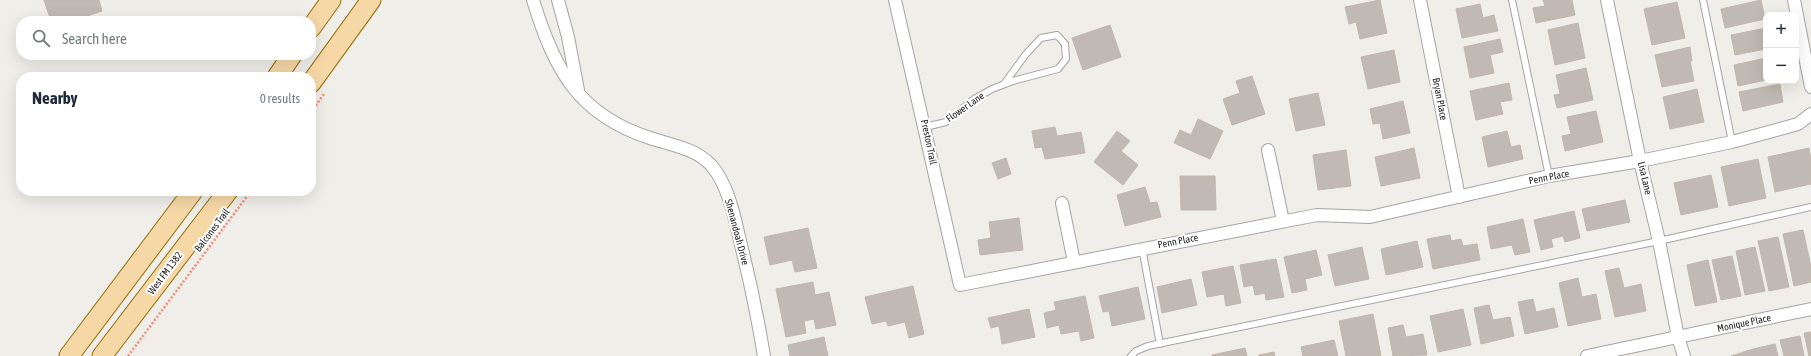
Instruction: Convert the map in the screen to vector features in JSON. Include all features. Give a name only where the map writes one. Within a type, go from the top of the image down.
[{"type":"main road","points":[[316,21],[331,0]]},
{"type":"main road","points":[[316,76],[371,0]]},
{"type":"main road","points":[[280,72],[289,60]]},
{"type":"main road","points":[[69,356],[190,196]]},
{"type":"main road","name":"West FM 1382","points":[[102,356],[224,196]]},
{"type":"street","name":"Shenandoah Drive","points":[[533,0],[550,51],[570,85],[579,96],[600,114],[624,128],[692,151],[710,164],[720,177],[733,212],[756,306],[764,356]]},
{"type":"street","points":[[558,0],[568,38],[579,96]]},
{"type":"street","name":"Preston Trail","points":[[895,0],[960,285]]},
{"type":"street","name":"Bryan Place","points":[[1420,0],[1459,197]]},
{"type":"street","name":"Lisa Lane","points":[[1607,0],[1678,337],[1684,356]]},
{"type":"street","points":[[1794,0],[1811,87]]},
{"type":"street","name":"Penn Place","points":[[960,285],[1142,248],[1317,215],[1370,217],[1549,176],[1640,161],[1732,142],[1798,124],[1811,114]]},
{"type":"street","points":[[1268,150],[1283,221]]},
{"type":"street","points":[[1062,204],[1074,262]]},
{"type":"street","name":"Monique Place","points":[[1587,356],[1811,309]]},
{"type":"lane","points":[[1512,0],[1549,176]]},
{"type":"lane","points":[[1703,0],[1732,142]]},
{"type":"lane","name":"Flower Lane","points":[[925,127],[946,122],[974,99],[992,89],[1004,84],[1058,69],[1066,59],[1065,44],[1057,34],[1041,38],[1026,54],[1004,84]]},
{"type":"lane","points":[[1131,356],[1136,351],[1160,344],[1659,241],[1811,207]]},
{"type":"lane","points":[[1142,248],[1160,344]]},
{"type":"path","name":"Balcones Trail","points":[[128,356],[247,196]]},
{"type":"building","points":[[44,0],[99,0],[102,11],[87,16],[49,16]]},
{"type":"building","points":[[1380,0],[1387,33],[1360,39],[1356,22],[1349,24],[1345,7]]},
{"type":"building","points":[[1543,0],[1572,0],[1575,15],[1536,23],[1533,8],[1545,6]]},
{"type":"building","points":[[1761,0],[1764,12],[1763,19],[1725,28],[1721,9]]},
{"type":"building","points":[[1677,2],[1685,38],[1652,45],[1644,9]]},
{"type":"building","points":[[1480,4],[1483,18],[1494,15],[1498,31],[1462,38],[1456,9]]},
{"type":"building","points":[[1578,23],[1585,58],[1555,65],[1548,30]]},
{"type":"building","points":[[1110,25],[1121,57],[1083,70],[1072,38]]},
{"type":"building","points":[[1763,29],[1763,50],[1735,55],[1731,35]]},
{"type":"building","points":[[1500,39],[1503,52],[1490,55],[1494,73],[1470,78],[1464,47]]},
{"type":"building","points":[[1690,47],[1692,61],[1690,61],[1694,81],[1662,87],[1655,55]]},
{"type":"building","points":[[1394,50],[1400,82],[1368,89],[1361,57]]},
{"type":"building","points":[[1763,59],[1763,81],[1738,86],[1734,65]]},
{"type":"building","points":[[1586,68],[1593,100],[1557,108],[1554,95],[1560,94],[1556,75]]},
{"type":"building","points":[[1252,76],[1265,114],[1232,125],[1223,99],[1240,93],[1236,81]]},
{"type":"building","points":[[1509,83],[1512,100],[1500,102],[1503,114],[1476,120],[1470,91]]},
{"type":"building","points":[[1780,84],[1783,102],[1743,111],[1739,92]]},
{"type":"building","points":[[1697,89],[1704,122],[1670,129],[1663,97]]},
{"type":"building","points":[[1318,93],[1325,125],[1296,131],[1289,99]]},
{"type":"building","points":[[1403,101],[1410,133],[1383,139],[1380,123],[1373,124],[1370,109]]},
{"type":"building","points":[[1596,111],[1603,142],[1565,151],[1562,136],[1571,134],[1567,117]]},
{"type":"building","points":[[1198,119],[1223,131],[1210,159],[1174,143],[1180,130],[1191,135]]},
{"type":"building","points":[[1055,127],[1057,136],[1081,132],[1085,153],[1045,159],[1042,147],[1035,148],[1032,131]]},
{"type":"building","points":[[1117,131],[1130,141],[1121,151],[1138,165],[1123,185],[1094,162]]},
{"type":"building","points":[[1507,131],[1511,147],[1520,145],[1523,159],[1488,167],[1482,137]]},
{"type":"building","points":[[1414,148],[1420,178],[1381,186],[1375,157]]},
{"type":"building","points":[[1809,148],[1811,160],[1811,184],[1775,192],[1768,157]]},
{"type":"building","points":[[1346,150],[1351,186],[1318,190],[1313,155]]},
{"type":"building","points":[[1006,158],[1011,174],[998,179],[992,163]]},
{"type":"building","points":[[1758,159],[1766,198],[1729,206],[1721,167]]},
{"type":"building","points":[[1711,175],[1718,207],[1681,215],[1674,183]]},
{"type":"building","points":[[1180,176],[1215,176],[1216,210],[1181,210]]},
{"type":"building","points":[[1145,187],[1150,203],[1157,202],[1161,217],[1125,226],[1117,195]]},
{"type":"building","points":[[1625,200],[1630,222],[1587,231],[1582,209]]},
{"type":"building","points":[[1574,211],[1580,238],[1565,242],[1563,236],[1551,239],[1553,247],[1541,250],[1534,220]]},
{"type":"building","points":[[1019,218],[1023,250],[980,255],[978,240],[991,238],[989,222]]},
{"type":"building","points":[[1523,219],[1530,252],[1515,255],[1512,245],[1491,249],[1487,227]]},
{"type":"building","points":[[808,228],[817,268],[795,272],[792,260],[770,265],[764,237]]},
{"type":"building","points":[[1803,230],[1811,267],[1811,282],[1794,286],[1783,234]]},
{"type":"building","points":[[1450,235],[1451,241],[1461,239],[1463,246],[1477,244],[1480,260],[1433,269],[1427,239]]},
{"type":"building","points":[[1778,237],[1789,287],[1769,291],[1758,241]]},
{"type":"building","points":[[1417,241],[1423,267],[1386,275],[1381,249]]},
{"type":"building","points":[[1362,247],[1369,279],[1335,286],[1328,255]]},
{"type":"building","points":[[1755,247],[1765,291],[1745,295],[1736,251]]},
{"type":"building","points":[[1316,250],[1322,275],[1305,279],[1307,290],[1292,293],[1284,257]]},
{"type":"building","points":[[1732,256],[1741,296],[1721,300],[1712,260]]},
{"type":"building","points":[[1276,259],[1284,297],[1266,300],[1265,293],[1255,295],[1253,285],[1244,287],[1240,265]]},
{"type":"building","points":[[1708,260],[1717,302],[1695,306],[1687,265]]},
{"type":"building","points":[[1233,266],[1241,303],[1226,306],[1224,294],[1207,297],[1202,272]]},
{"type":"building","points":[[1619,268],[1624,288],[1641,284],[1646,311],[1615,317],[1605,271]]},
{"type":"building","points":[[1578,278],[1582,297],[1596,294],[1601,319],[1568,326],[1559,283]]},
{"type":"building","points":[[1191,279],[1197,305],[1162,313],[1157,287]]},
{"type":"building","points":[[813,282],[815,295],[829,292],[836,325],[816,329],[814,319],[804,321],[806,333],[786,337],[776,289]]},
{"type":"building","points":[[913,286],[924,334],[909,338],[905,322],[888,326],[886,321],[872,324],[865,297]]},
{"type":"building","points":[[1138,287],[1145,319],[1112,326],[1109,311],[1103,312],[1099,296]]},
{"type":"building","points":[[1085,296],[1094,338],[1081,341],[1079,331],[1061,334],[1059,325],[1047,328],[1044,313],[1056,310],[1054,302]]},
{"type":"building","points":[[1533,299],[1536,312],[1554,308],[1558,327],[1525,334],[1518,302]]},
{"type":"building","points":[[1489,305],[1493,320],[1510,317],[1514,336],[1481,344],[1474,308]]},
{"type":"building","points":[[1029,309],[1035,337],[1002,344],[999,326],[991,328],[988,318]]},
{"type":"building","points":[[1463,309],[1471,345],[1438,352],[1430,316]]},
{"type":"building","points":[[1373,314],[1381,356],[1346,356],[1339,321]]},
{"type":"building","points":[[1403,325],[1406,337],[1423,334],[1427,355],[1393,356],[1388,328]]},
{"type":"building","points":[[1811,332],[1811,356],[1809,356],[1804,333]]},
{"type":"building","points":[[1800,336],[1804,356],[1784,356],[1780,340]]},
{"type":"building","points":[[824,337],[828,356],[790,356],[788,345]]},
{"type":"building","points":[[1334,340],[1338,356],[1303,356],[1301,347]]},
{"type":"building","points":[[1775,344],[1778,356],[1731,356],[1753,349]]},
{"type":"building","points":[[1245,348],[1247,356],[1212,356],[1212,355]]},
{"type":"building","points":[[1274,352],[1275,356],[1259,356],[1259,355]]}]
